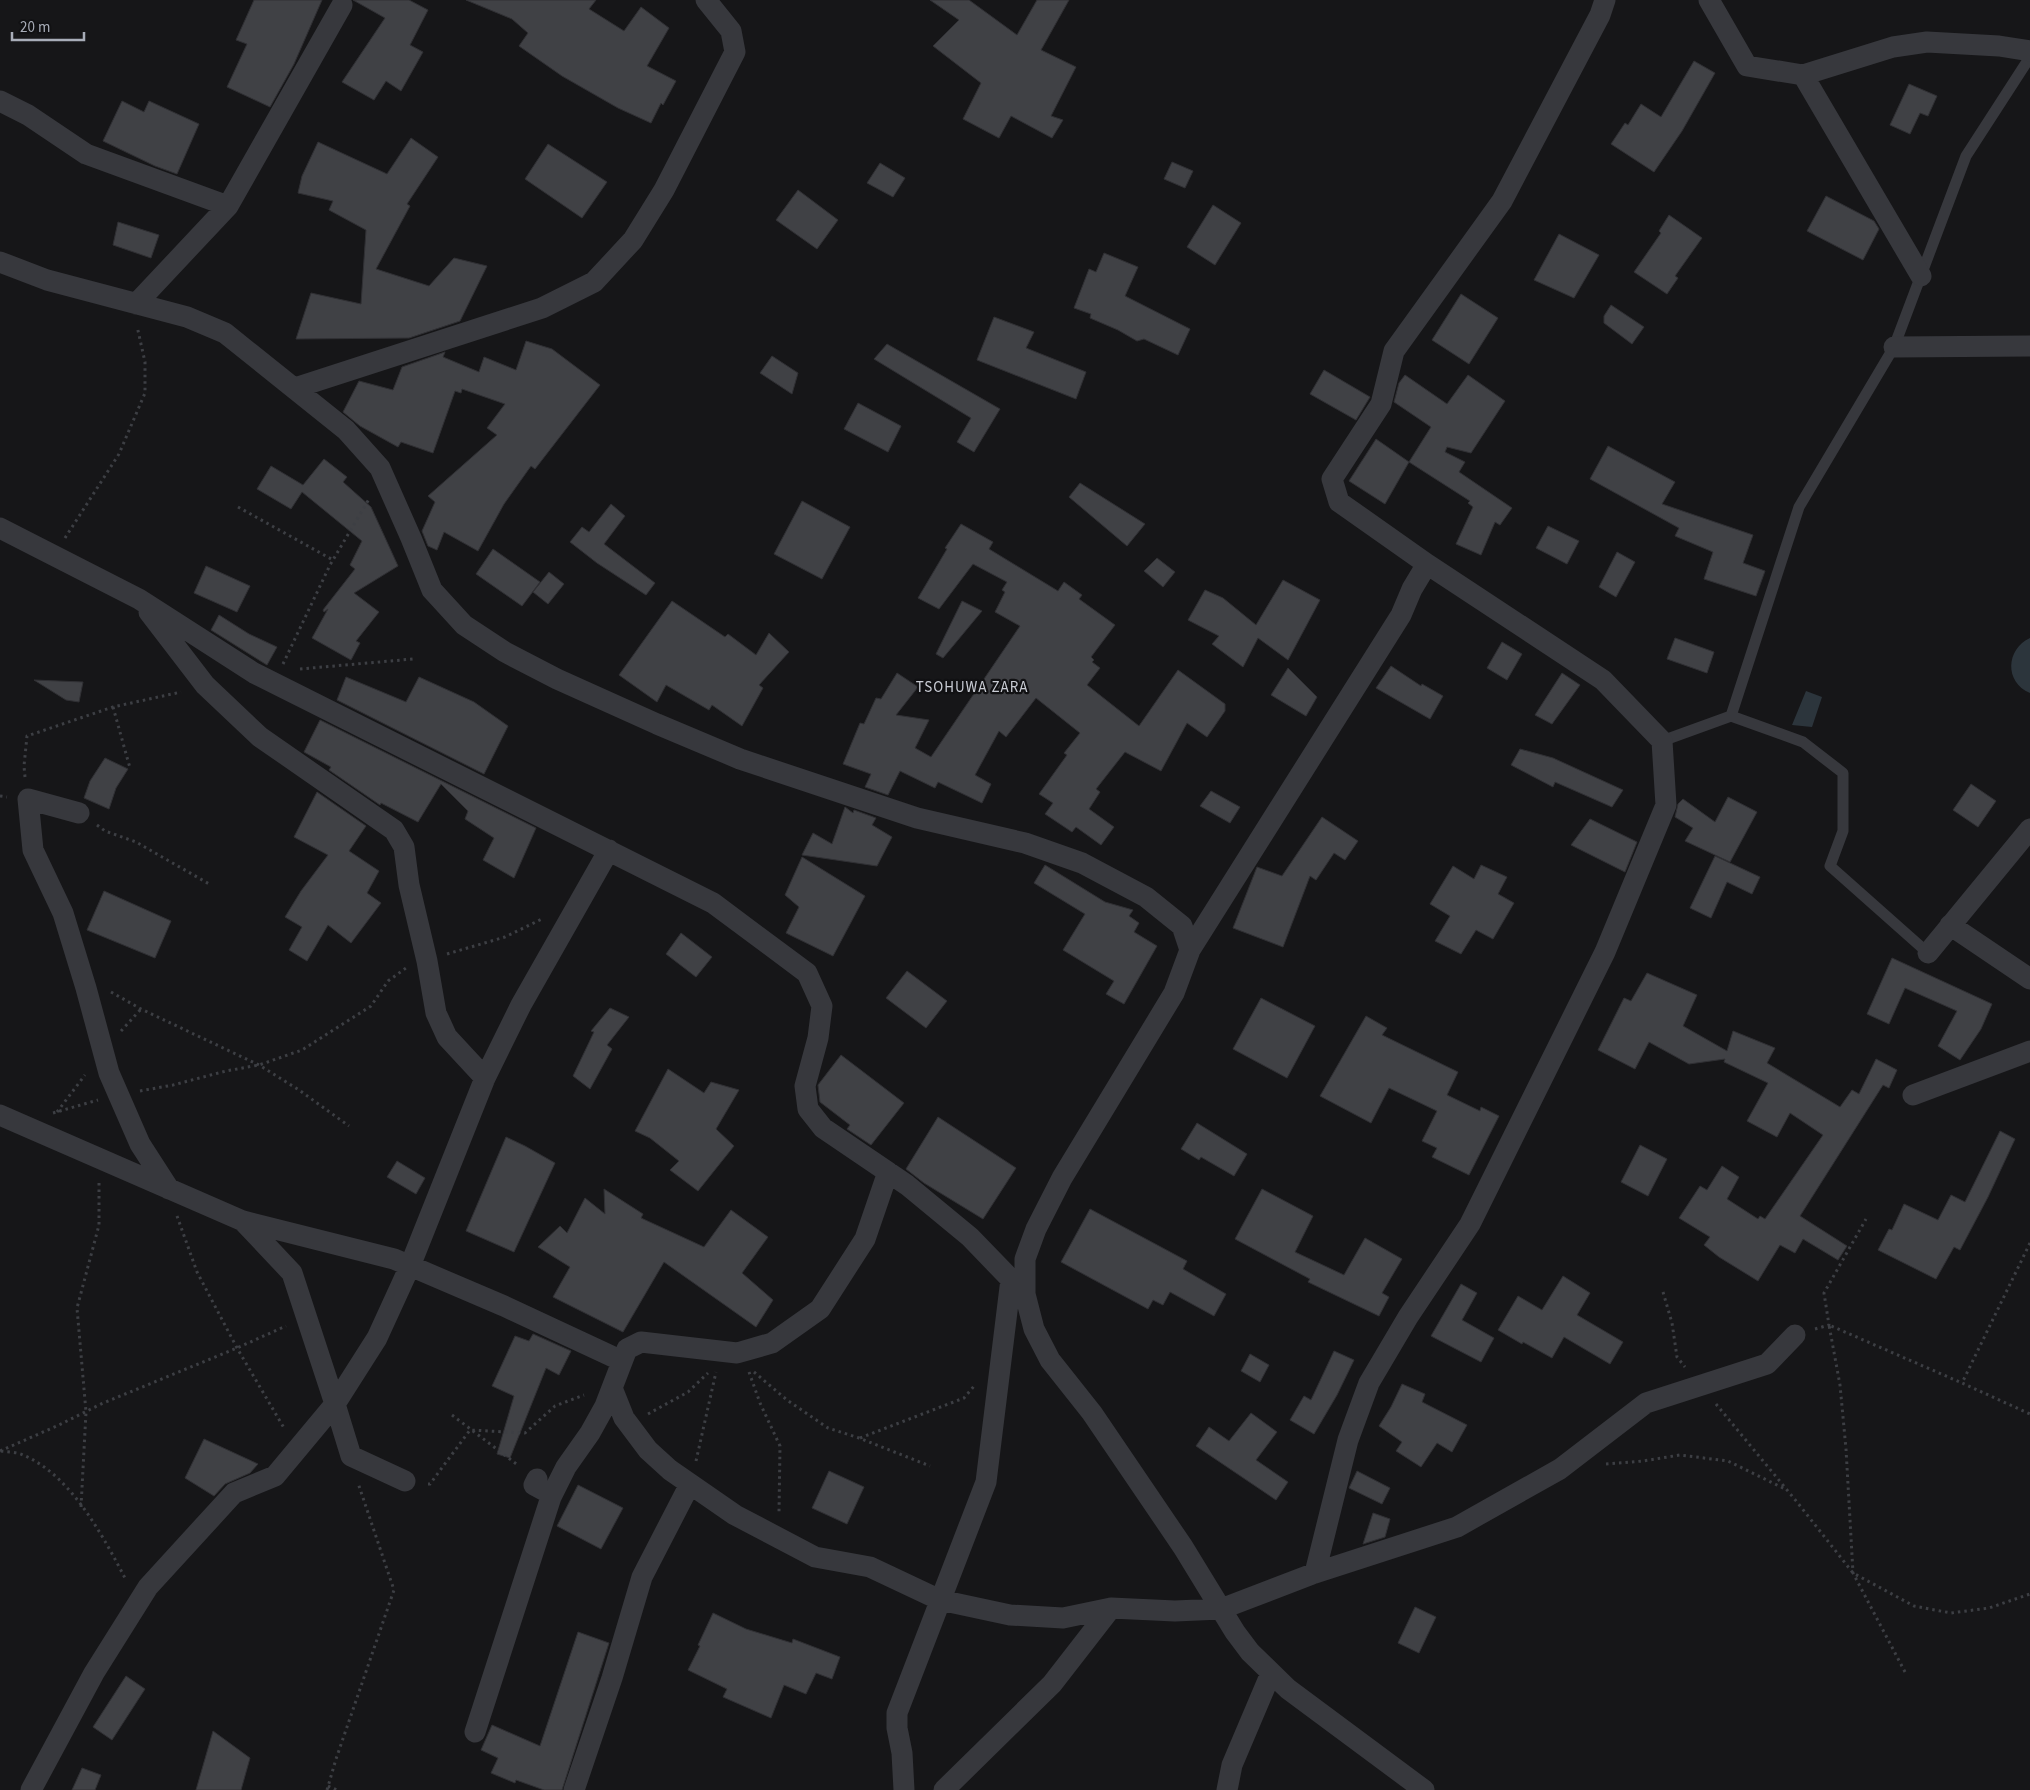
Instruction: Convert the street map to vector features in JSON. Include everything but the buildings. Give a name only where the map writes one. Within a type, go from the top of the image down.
[{"type":"street","points":[[295,388],[542,308],[594,282],[633,240],[664,190],[736,52],[730,31],[706,0]]},
{"type":"street","points":[[1315,1573],[1348,1440],[1369,1383],[1408,1317],[1470,1224],[1605,952],[1666,804],[1662,741],[1603,680],[1427,564],[1339,502],[1332,479],[1381,404],[1394,351],[1502,201],[1600,14],[1605,0]]},
{"type":"street","points":[[1709,0],[1747,66],[1803,75],[1893,47],[1927,42],[1999,46],[2030,51]]},
{"type":"street","points":[[136,304],[228,206],[342,4]]},
{"type":"street","points":[[1803,75],[1921,276]]},
{"type":"street","points":[[0,102],[28,115],[86,154],[228,206]]},
{"type":"street","points":[[0,262],[47,280],[187,317],[224,333],[346,430],[380,468],[432,590],[464,624],[505,652],[639,716],[740,759],[917,818],[1025,843],[1082,863],[1146,897],[1182,926],[1190,950]]},
{"type":"street","points":[[1894,347],[2030,346]]},
{"type":"street","points":[[0,528],[139,599],[254,673],[277,677],[713,903],[807,973],[822,1006],[818,1038],[805,1086],[808,1109],[823,1128],[907,1185],[970,1237],[1018,1286],[1034,1329],[1050,1360],[1092,1413],[1183,1547],[1250,1652],[1288,1689],[1424,1790]]},
{"type":"street","points":[[904,1790],[902,1753],[897,1728],[898,1713],[986,1482],[1018,1286],[1036,1229],[1062,1178],[1168,1004],[1190,950],[1402,615],[1412,589],[1427,564]]},
{"type":"street","points":[[139,599],[205,685],[260,737],[394,830],[404,847],[409,885],[427,961],[436,1013],[447,1036],[485,1078]]},
{"type":"street","points":[[79,813],[28,799],[33,850],[63,913],[109,1074],[140,1144],[169,1189]]},
{"type":"street","points":[[1928,952],[2030,829]]},
{"type":"street","points":[[31,1790],[94,1673],[148,1586],[234,1493],[275,1476],[335,1404],[377,1338],[410,1266],[485,1078],[521,1005],[609,850]]},
{"type":"street","points":[[1950,925],[2030,979]]},
{"type":"street","points":[[1914,1095],[2030,1051]]},
{"type":"street","points":[[10,1120],[243,1222],[394,1259],[504,1306],[622,1361]]},
{"type":"street","points":[[475,1732],[551,1497],[566,1468],[590,1433],[612,1388],[627,1349],[641,1342],[738,1353],[772,1344],[820,1308],[865,1239],[888,1172]]},
{"type":"street","points":[[243,1222],[292,1273],[350,1456],[405,1481]]},
{"type":"street","points":[[612,1388],[628,1424],[648,1450],[670,1470],[736,1515],[814,1557],[870,1566],[940,1600],[1010,1615],[1063,1618],[1111,1608],[1175,1611],[1221,1609],[1315,1573],[1457,1527],[1560,1469],[1646,1403],[1767,1364],[1795,1336]]},
{"type":"street","points":[[537,1479],[534,1485],[548,1492],[551,1497]]},
{"type":"street","points":[[574,1790],[612,1678],[642,1578],[690,1484]]},
{"type":"street","points":[[944,1790],[1052,1684],[1111,1608]]},
{"type":"street","points":[[1227,1790],[1232,1765],[1271,1673]]},
{"type":"lane","points":[[1731,716],[1799,507],[1894,347],[1966,156],[2030,57]]},
{"type":"lane","points":[[1662,741],[1731,716],[1803,742],[1843,773],[1842,832],[1830,866],[1928,952]]},
{"type":"path","points":[[54,555],[119,454],[145,393],[145,362],[137,329],[136,304]]},
{"type":"path","points":[[277,677],[334,560],[383,476]]},
{"type":"path","points":[[238,507],[334,560]]},
{"type":"path","points":[[277,677],[413,659]]},
{"type":"path","points":[[0,796],[28,799],[24,766],[27,736],[113,707],[130,768]]},
{"type":"path","points":[[79,813],[81,812],[105,831],[136,842],[211,885]]},
{"type":"path","points":[[10,1120],[57,1112],[118,1094],[173,1085],[226,1071],[259,1065],[302,1050],[371,1006],[388,981],[406,968],[505,937],[547,917]]},
{"type":"path","points":[[82,976],[141,1009],[259,1065],[299,1090],[349,1126]]},
{"type":"path","points":[[57,1112],[103,1051]]},
{"type":"path","points":[[81,1507],[86,1412],[77,1308],[99,1225],[99,1159]]},
{"type":"path","points":[[169,1189],[196,1272],[281,1424],[299,1448]]},
{"type":"path","points":[[1852,1573],[1846,1450],[1840,1385],[1824,1293],[1866,1219]]},
{"type":"path","points":[[1962,1383],[2030,1243]]},
{"type":"path","points":[[1663,1292],[1672,1323],[1677,1357],[1787,1490],[1852,1573],[1905,1672]]},
{"type":"path","points":[[0,1451],[306,1316]]},
{"type":"path","points":[[1795,1336],[1829,1325],[2030,1414]]},
{"type":"path","points":[[628,1424],[688,1392],[718,1364],[705,1428],[690,1484]]},
{"type":"path","points":[[786,1542],[778,1517],[780,1446],[760,1403],[747,1366],[787,1400],[828,1428],[930,1466]]},
{"type":"path","points":[[859,1438],[964,1398],[976,1384]]},
{"type":"path","points":[[470,1430],[525,1433],[556,1406],[612,1388]]},
{"type":"path","points":[[452,1415],[504,1457],[537,1479]]},
{"type":"path","points":[[430,1484],[470,1430]]},
{"type":"path","points":[[0,1451],[21,1454],[49,1469],[96,1525],[138,1602]]},
{"type":"path","points":[[1599,1465],[1643,1462],[1680,1455],[1728,1461],[1787,1490]]},
{"type":"path","points":[[337,1790],[327,1788],[394,1590],[364,1506],[350,1456]]},
{"type":"path","points":[[1852,1573],[1914,1606],[1951,1613],[1989,1608],[2030,1594]]},
{"type":"shaded area","points":[[2030,638],[2030,693],[2016,681],[2012,674],[2011,666],[2016,650]]},
{"type":"shaded area","points":[[1806,691],[1822,697],[1812,727],[1792,725]]},
{"type":"district","name":"TSOHUWA ZARA","points":[[972,687]]}]
